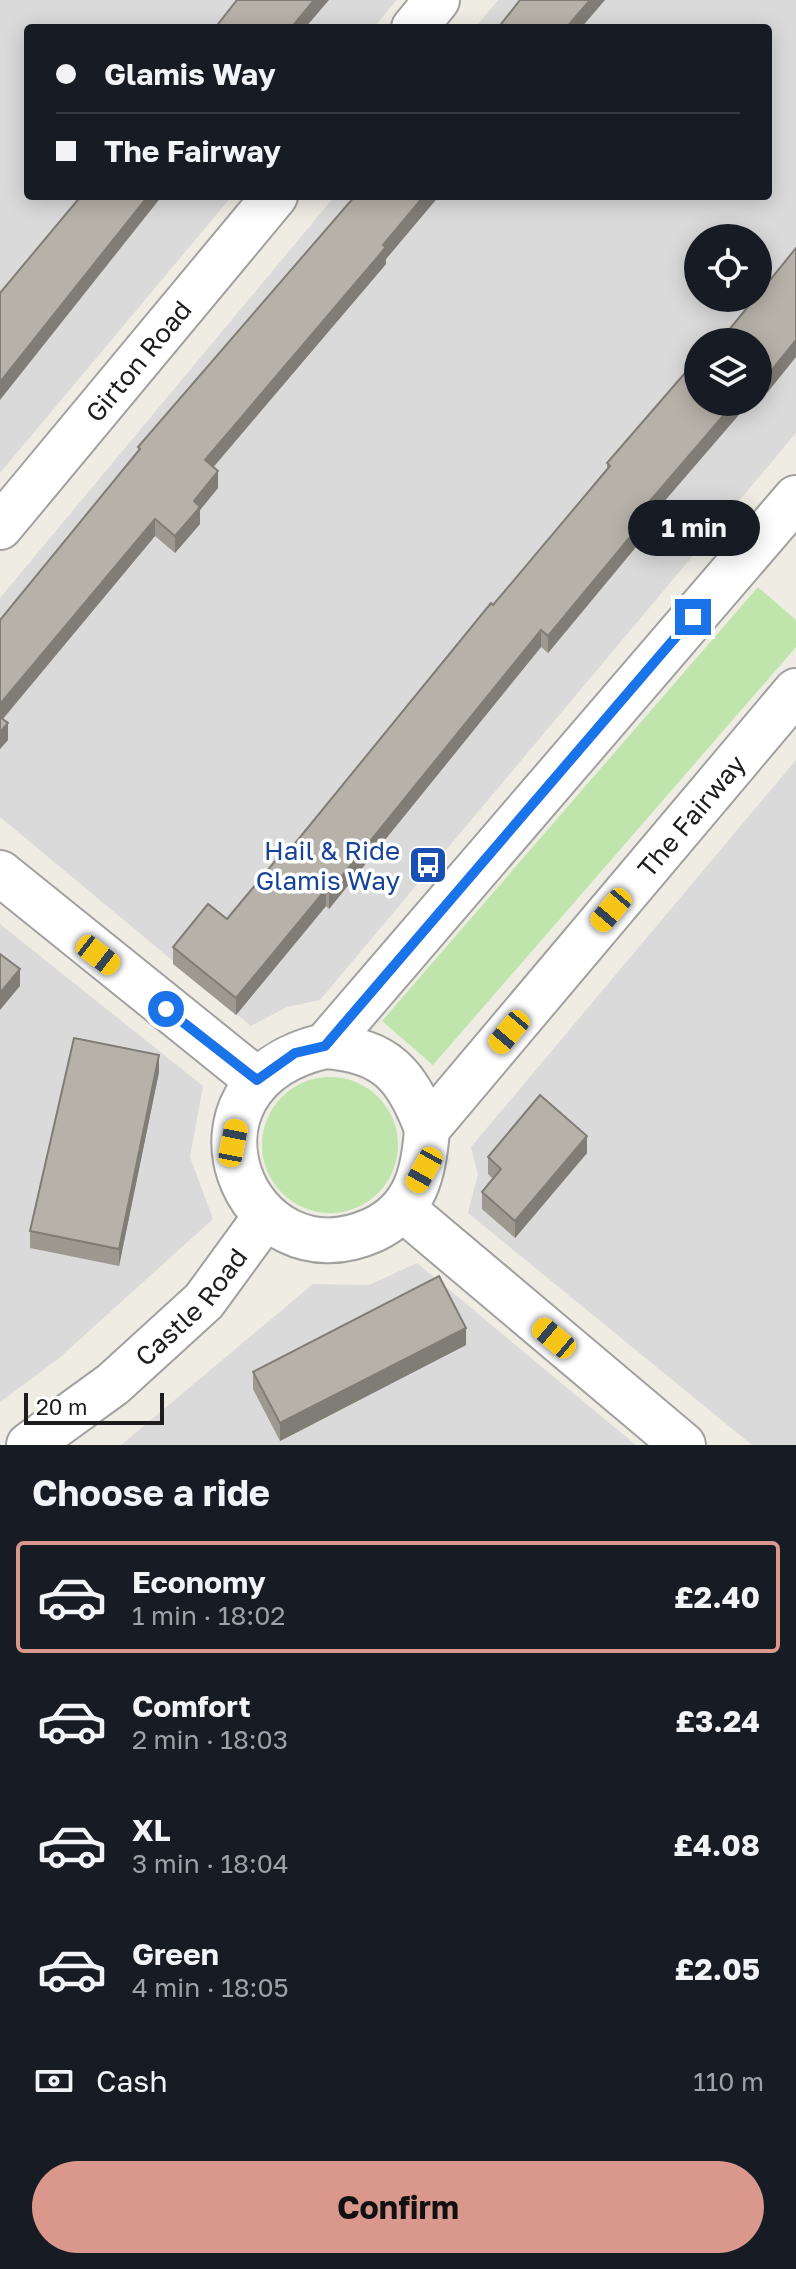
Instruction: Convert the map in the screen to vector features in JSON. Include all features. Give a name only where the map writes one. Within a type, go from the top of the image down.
[{"type":"street","points":[[417,24],[437,0]]},
{"type":"street","name":"Girton Road","points":[[0,527],[272,200]]},
{"type":"street","points":[[325,1046],[796,498]]},
{"type":"street","name":"The Fairway","points":[[427,1129],[796,691]]},
{"type":"street","points":[[0,873],[257,1080]]},
{"type":"street","points":[[325,1046],[346,1048],[391,1067],[413,1092],[427,1129],[424,1170],[403,1209],[387,1223],[356,1237],[327,1241],[294,1233],[266,1216],[247,1194],[239,1177],[233,1143],[239,1109],[257,1080],[295,1053],[325,1046]]},
{"type":"street","points":[[403,1209],[683,1445]]},
{"type":"street","name":"Castle Road","points":[[29,1445],[113,1384],[204,1301],[266,1216]]},
{"type":"shaded area","points":[[0,0],[397,0],[376,24],[24,24],[24,200],[229,200],[0,473]]},
{"type":"shaded area","points":[[498,0],[796,0],[796,433],[320,1000],[287,1007],[251,1026],[0,817],[0,598],[332,200],[772,200],[772,24],[478,24]]},
{"type":"shaded area","points":[[796,760],[796,1445],[752,1445],[468,1213],[478,1174],[471,1147]]},
{"type":"shaded area","points":[[0,924],[203,1086],[190,1157],[213,1219],[58,1359],[0,1402]]},
{"type":"shaded area","points":[[417,1263],[636,1445],[121,1445],[313,1284],[369,1285]]},
{"type":"green space","points":[[758,587],[796,620],[796,647],[433,1065],[382,1021]]},
{"type":"green space","points":[[330,1077],[356,1082],[378,1097],[393,1119],[398,1145],[393,1171],[378,1193],[356,1208],[330,1213],[304,1208],[282,1193],[267,1171],[262,1145],[267,1119],[282,1097],[304,1082]]},
{"type":"building","points":[[237,0],[314,0],[294,24],[218,24]]},
{"type":"building","points":[[520,0],[590,0],[569,24],[501,24]]},
{"type":"building","points":[[78,200],[145,200],[0,382],[0,293]]},
{"type":"building","points":[[352,200],[421,200],[383,245],[386,247],[205,460],[218,471],[194,501],[200,507],[175,536],[155,519],[0,704],[0,620],[140,449],[138,447]]},
{"type":"building","points":[[796,248],[796,340],[772,370],[772,328],[730,328],[744,312],[772,312],[772,278]]},
{"type":"building","points":[[684,374],[684,416],[723,416],[644,508],[650,513],[548,636],[541,630],[329,892],[326,889],[236,998],[173,947],[208,904],[227,919],[276,860],[279,863],[491,603],[493,605],[610,466],[607,463]]},
{"type":"building","points":[[0,717],[8,723],[0,732]]},
{"type":"building","points":[[0,954],[20,969],[0,993]]},
{"type":"building","points":[[74,1038],[159,1055],[119,1249],[30,1231]]},
{"type":"building","points":[[540,1095],[587,1136],[515,1221],[482,1192],[501,1169],[488,1157]]},
{"type":"building","points":[[439,1276],[466,1328],[280,1423],[253,1372]]},
{"type":"place","name":"Hail & Ride Glamis Way","points":[[428,865]]},
{"type":"route","points":[[166,1009],[257,1080],[295,1053],[325,1046],[693,617]]}]
